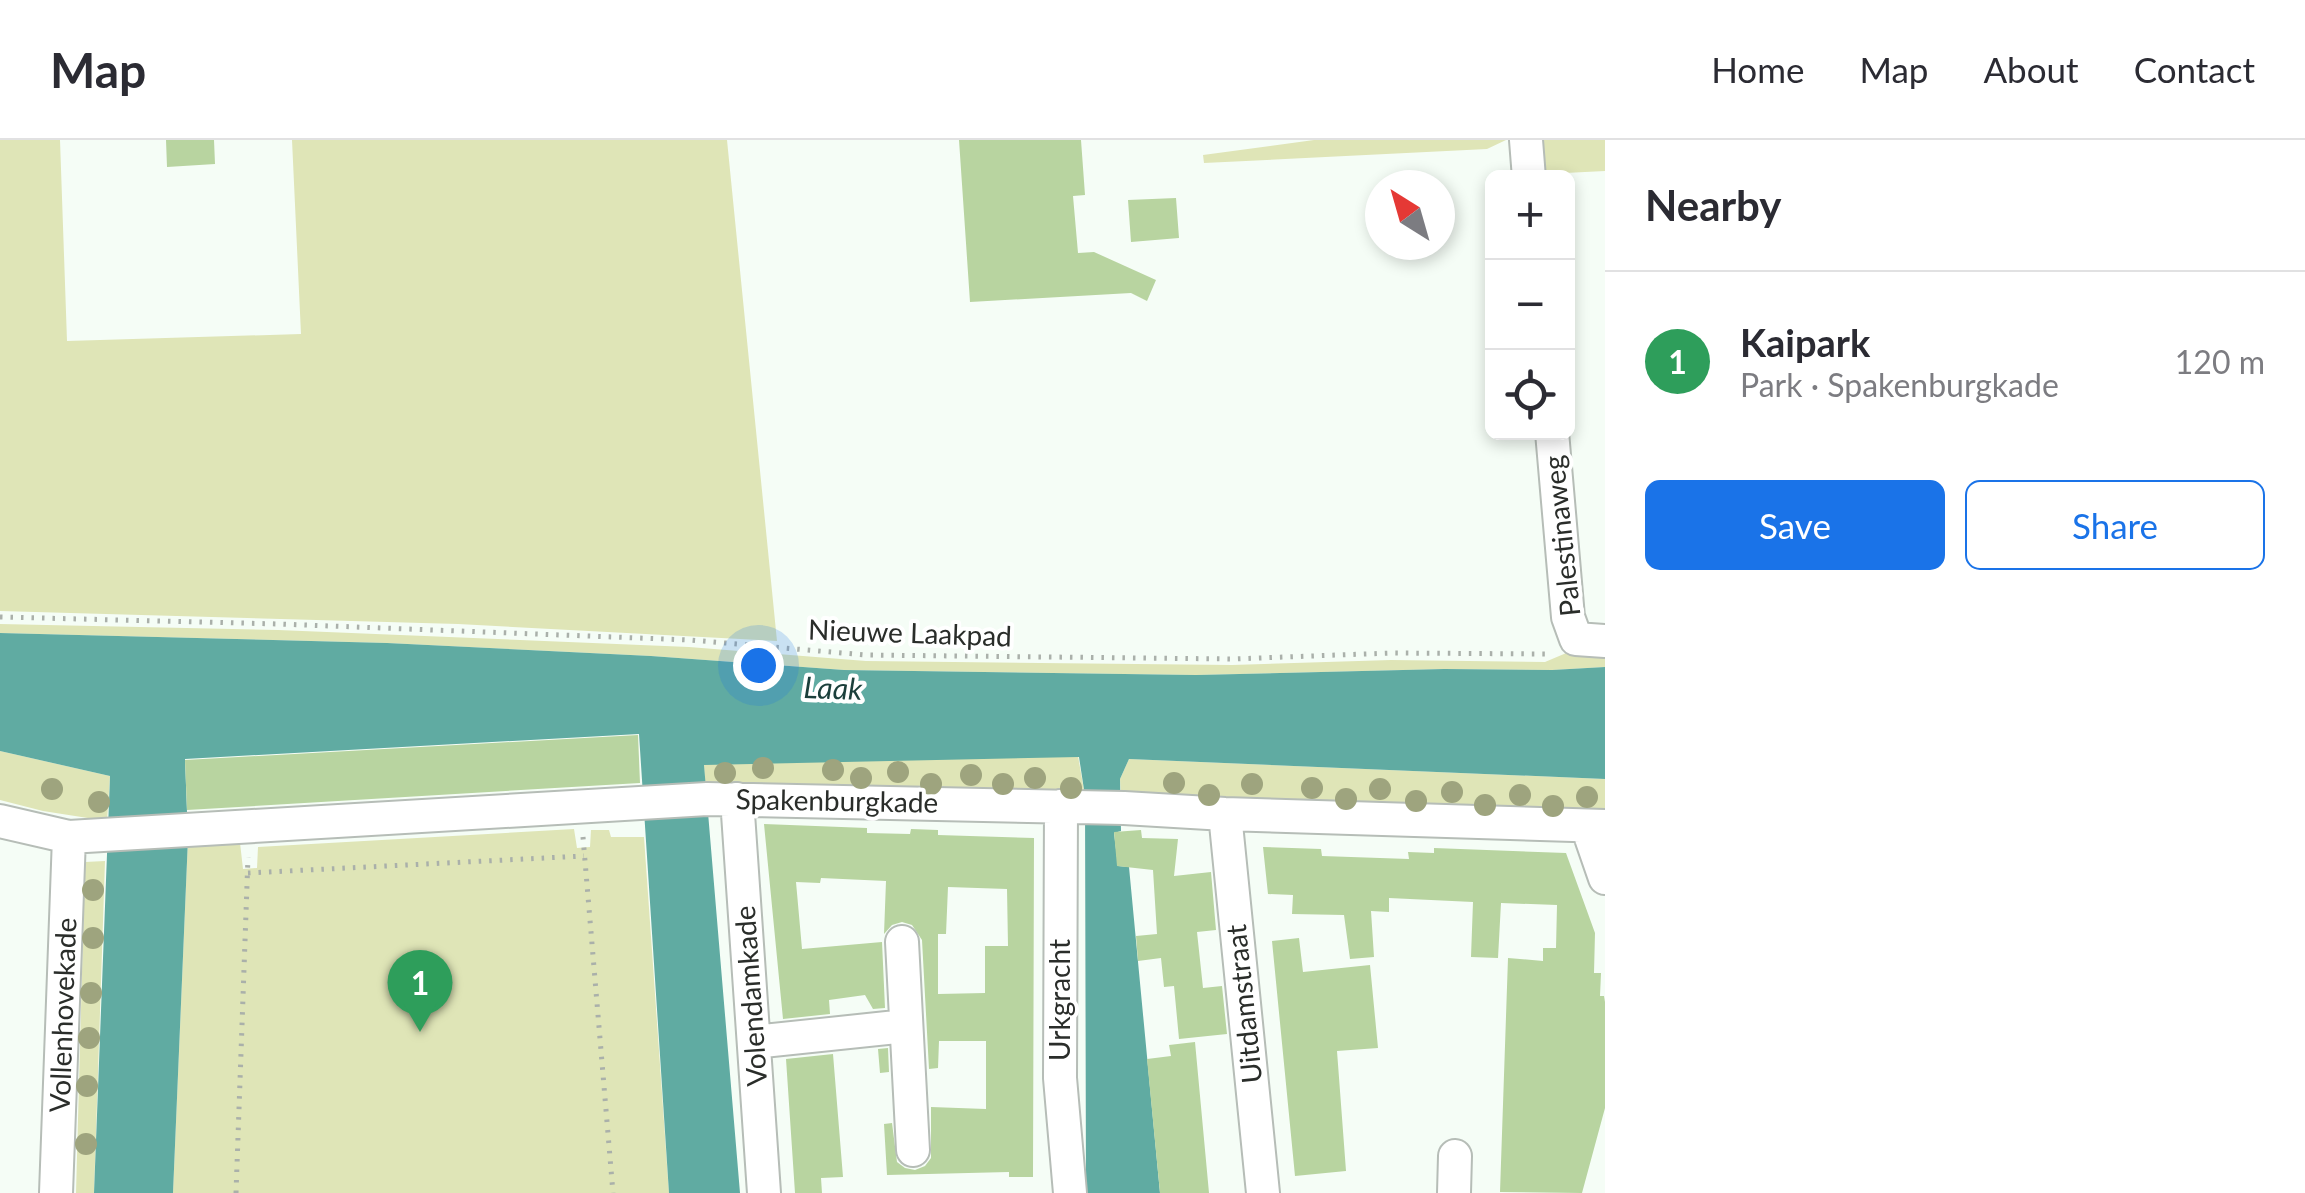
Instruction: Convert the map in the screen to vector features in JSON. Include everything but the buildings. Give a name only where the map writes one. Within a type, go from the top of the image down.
[{"type":"street","points":[[1526,140],[1528,170]]},
{"type":"street","name":"Palestinaweg","points":[[1553,440],[1568,617],[1590,640]]},
{"type":"street","name":"Spakenburgkade","points":[[0,821],[69,837],[722,799],[1060,806],[1596,826]]},
{"type":"street","name":"Volendamkade","points":[[722,799],[754,1042],[764,1193]]},
{"type":"street","name":"Urkgracht","points":[[1060,806],[1060,1078],[1070,1193]]},
{"type":"street","name":"Uitdamstraat","points":[[1225,814],[1264,1193]]},
{"type":"street","points":[[1596,826],[1605,878]]},
{"type":"street","name":"Vollenhovekade","points":[[56,1193],[69,837]]},
{"type":"street","points":[[902,942],[913,1150]]},
{"type":"street","points":[[754,1042],[906,1026]]},
{"type":"street","points":[[1454,1193],[1455,1156]]},
{"type":"path","name":"Nieuwe Laakpad","points":[[0,618],[651,639],[866,655],[1217,659],[1391,653],[1544,655],[1590,640]]},
{"type":"path","points":[[581,808],[612,1193]]},
{"type":"path","points":[[236,1193],[248,824]]},
{"type":"path","points":[[248,873],[584,856]]},
{"type":"green space","points":[[0,140],[60,140],[67,341],[301,334],[292,140],[727,140],[777,641],[458,624],[0,611]]},
{"type":"green space","points":[[1314,140],[1506,140],[1487,149],[1204,163],[1203,155]]},
{"type":"green space","points":[[1542,140],[1605,140],[1605,171],[1545,170]]},
{"type":"green space","points":[[0,624],[278,630],[689,647],[866,661],[1232,665],[1391,660],[1545,662],[1571,651],[1605,652],[1605,667],[1196,675],[844,670],[387,643],[0,633]]},
{"type":"green space","points":[[0,751],[110,776],[107,821],[0,800]]},
{"type":"green space","points":[[1078,756],[1085,796],[705,789],[704,764]]},
{"type":"green space","points":[[1129,759],[1605,779],[1605,815],[1121,799],[1120,779]]},
{"type":"green space","points":[[574,829],[577,848],[590,847],[591,830],[609,830],[611,837],[644,837],[669,1193],[173,1193],[188,838],[239,834],[243,869],[257,868],[258,847]]},
{"type":"green space","points":[[105,861],[94,1193],[76,1193],[85,862]]},
{"type":"water","name":"Laak","points":[[0,633],[387,643],[844,670],[1196,675],[1605,667],[1605,779],[1129,759],[1120,779],[1121,831],[1114,833],[1118,866],[1129,867],[1160,1193],[1086,1193],[1085,796],[1079,757],[704,765],[740,1193],[669,1193],[639,734],[185,759],[188,838],[173,1193],[94,1193],[110,776],[0,751]]},
{"type":"place","name":"Kaipark","points":[[420,1032]]}]
